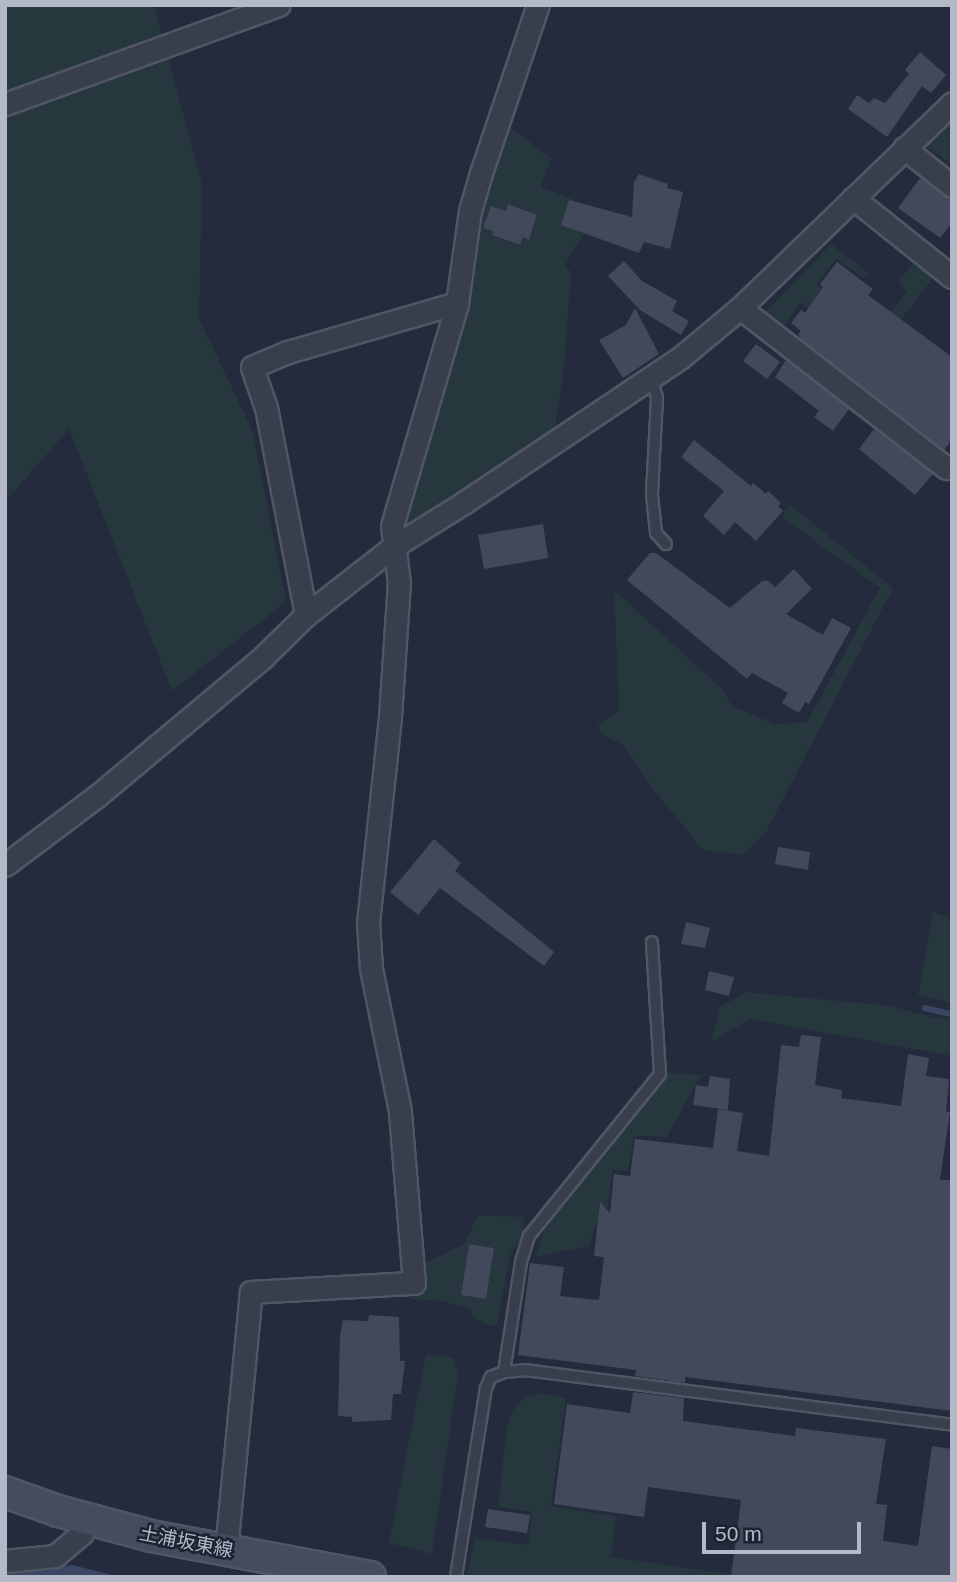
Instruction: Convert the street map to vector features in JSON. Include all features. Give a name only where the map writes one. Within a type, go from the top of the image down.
[{"type":"main road","name":"土浦坂東線","points":[[5,1492],[87,1519],[151,1536],[370,1577]]},
{"type":"street","points":[[5,104],[279,5]]},
{"type":"street","points":[[226,1550],[251,1292],[414,1283],[400,1111],[371,968],[368,923],[390,717],[399,583],[392,526],[457,303],[470,211],[538,5]]},
{"type":"street","points":[[5,866],[97,796],[263,657],[306,615],[393,547],[652,379],[740,309],[952,103]]},
{"type":"street","points":[[905,148],[952,187]]},
{"type":"street","points":[[853,198],[952,277]]},
{"type":"street","points":[[306,615],[266,408],[252,367],[288,352],[457,303]]},
{"type":"street","points":[[740,309],[946,468]]},
{"type":"street","points":[[5,1560],[55,1556],[82,1533],[87,1519]]},
{"type":"lane","points":[[652,379],[657,398],[652,495],[656,533],[666,544]]},
{"type":"lane","points":[[504,1372],[521,1262],[529,1236],[660,1074],[652,942]]},
{"type":"lane","points":[[456,1577],[485,1388],[491,1377],[504,1372],[525,1370],[952,1426]]},
{"type":"shaded area","points":[[5,5],[154,5],[202,184],[199,318],[253,432],[286,602],[172,691],[69,429],[5,502]]},
{"type":"shaded area","points":[[952,119],[952,165],[925,146]]},
{"type":"shaded area","points":[[507,125],[551,158],[541,187],[595,208],[584,234],[565,265],[571,272],[564,367],[555,429],[404,527],[406,506],[457,349],[473,283],[489,176]],"holes":[[[509,204],[537,215],[529,239],[523,237],[520,245],[492,236],[493,231],[484,228],[491,206],[506,211]]]},
{"type":"shaded area","points":[[831,244],[868,273],[863,278],[836,259],[816,284],[879,327],[907,292],[899,282],[915,260],[933,278],[879,348],[832,327],[801,303],[780,331],[765,319],[766,312]]},
{"type":"shaded area","points":[[790,505],[893,588],[766,832],[742,855],[703,850],[653,789],[624,746],[601,733],[598,725],[619,710],[614,590],[721,688],[732,706],[775,724],[807,722],[880,588],[782,517]]},
{"type":"shaded area","points":[[933,912],[952,919],[952,1003],[918,995]]},
{"type":"shaded area","points":[[746,992],[891,1006],[931,1017],[950,1018],[952,1056],[750,1019],[711,1042],[720,1007]]},
{"type":"shaded area","points":[[667,1072],[701,1075],[667,1137],[634,1136],[628,1171],[613,1170],[605,1222],[596,1223],[589,1246],[536,1257],[544,1231]]},
{"type":"shaded area","points":[[478,1215],[524,1217],[523,1237],[511,1253],[497,1324],[490,1326],[472,1316],[470,1308],[441,1301],[411,1299],[414,1291],[427,1292],[426,1263],[464,1244]],"holes":[[[469,1244],[494,1248],[486,1299],[461,1295]]]},
{"type":"shaded area","points":[[426,1354],[454,1358],[458,1374],[432,1554],[389,1543]]},
{"type":"shaded area","points":[[540,1393],[566,1398],[551,1506],[616,1516],[611,1557],[729,1574],[729,1577],[484,1577],[467,1574],[475,1538],[528,1545],[532,1512],[498,1507],[507,1426],[513,1410],[525,1397]]},
{"type":"water","points":[[72,1565],[121,1577],[5,1577],[5,1572]]},
{"type":"building","points":[[920,52],[946,75],[931,93],[922,86],[887,137],[848,109],[857,95],[869,103],[874,98],[885,103],[909,74],[905,70]]},
{"type":"building","points":[[639,174],[668,184],[667,188],[683,192],[670,249],[644,242],[639,253],[561,225],[569,200],[632,217],[634,182]]},
{"type":"building","points":[[920,178],[952,201],[952,223],[940,238],[898,208]]},
{"type":"building","points":[[508,204],[537,215],[529,240],[523,237],[520,245],[492,235],[493,231],[483,228],[491,206],[506,211]]},
{"type":"building","points":[[624,261],[642,281],[677,301],[672,311],[689,321],[681,335],[640,310],[608,276]]},
{"type":"building","points":[[837,262],[873,289],[868,295],[952,357],[952,440],[944,450],[801,339],[798,334],[801,331],[791,323],[801,310],[805,313],[823,287],[820,284]]},
{"type":"building","points":[[635,308],[659,354],[623,378],[599,340],[626,325]]},
{"type":"building","points":[[756,344],[780,362],[767,379],[743,361]]},
{"type":"building","points":[[786,360],[849,409],[833,431],[814,417],[819,411],[775,377]]},
{"type":"building","points":[[874,429],[933,474],[915,495],[859,449]]},
{"type":"building","points":[[694,440],[751,486],[753,483],[766,494],[768,491],[781,503],[778,506],[783,511],[756,541],[735,522],[724,535],[703,516],[724,491],[681,457]]},
{"type":"building","points":[[543,524],[548,558],[484,569],[478,535]]},
{"type":"building","points":[[650,553],[656,553],[730,608],[762,581],[768,581],[775,587],[794,569],[812,589],[786,614],[823,635],[832,618],[851,628],[809,704],[805,702],[799,713],[782,703],[788,693],[752,673],[747,679],[627,580]]},
{"type":"building","points":[[434,839],[461,863],[455,871],[554,952],[544,966],[440,888],[418,915],[390,892]]},
{"type":"building","points":[[778,847],[810,852],[808,870],[775,864]]},
{"type":"building","points":[[686,922],[710,928],[705,948],[681,944]]},
{"type":"building","points":[[709,971],[734,977],[729,996],[705,990]]},
{"type":"building","points":[[801,1035],[821,1037],[815,1085],[842,1090],[841,1098],[901,1106],[908,1054],[929,1058],[926,1076],[949,1079],[946,1112],[950,1112],[940,1180],[952,1180],[952,1411],[685,1377],[685,1383],[635,1376],[636,1370],[518,1355],[530,1263],[564,1267],[560,1296],[599,1300],[604,1257],[594,1256],[600,1202],[610,1213],[614,1174],[630,1176],[635,1139],[713,1148],[718,1109],[743,1113],[737,1151],[769,1156],[781,1045],[799,1047]]},
{"type":"building","points":[[710,1076],[730,1079],[728,1110],[693,1105],[696,1085],[708,1087]]},
{"type":"building","points":[[469,1244],[494,1248],[486,1299],[461,1295]]},
{"type":"building","points":[[369,1315],[399,1317],[400,1361],[405,1361],[401,1394],[393,1394],[391,1420],[352,1422],[352,1417],[338,1416],[340,1336],[343,1320],[368,1321]]},
{"type":"building","points":[[633,1392],[684,1398],[683,1421],[795,1436],[796,1428],[886,1439],[876,1504],[887,1505],[883,1541],[918,1546],[932,1446],[952,1449],[952,1577],[731,1577],[741,1500],[648,1487],[644,1517],[554,1504],[567,1404],[630,1413]]},
{"type":"building","points":[[488,1509],[530,1515],[527,1533],[485,1527]]},
{"type":"waterway","points":[[925,1008],[952,1014]]}]
